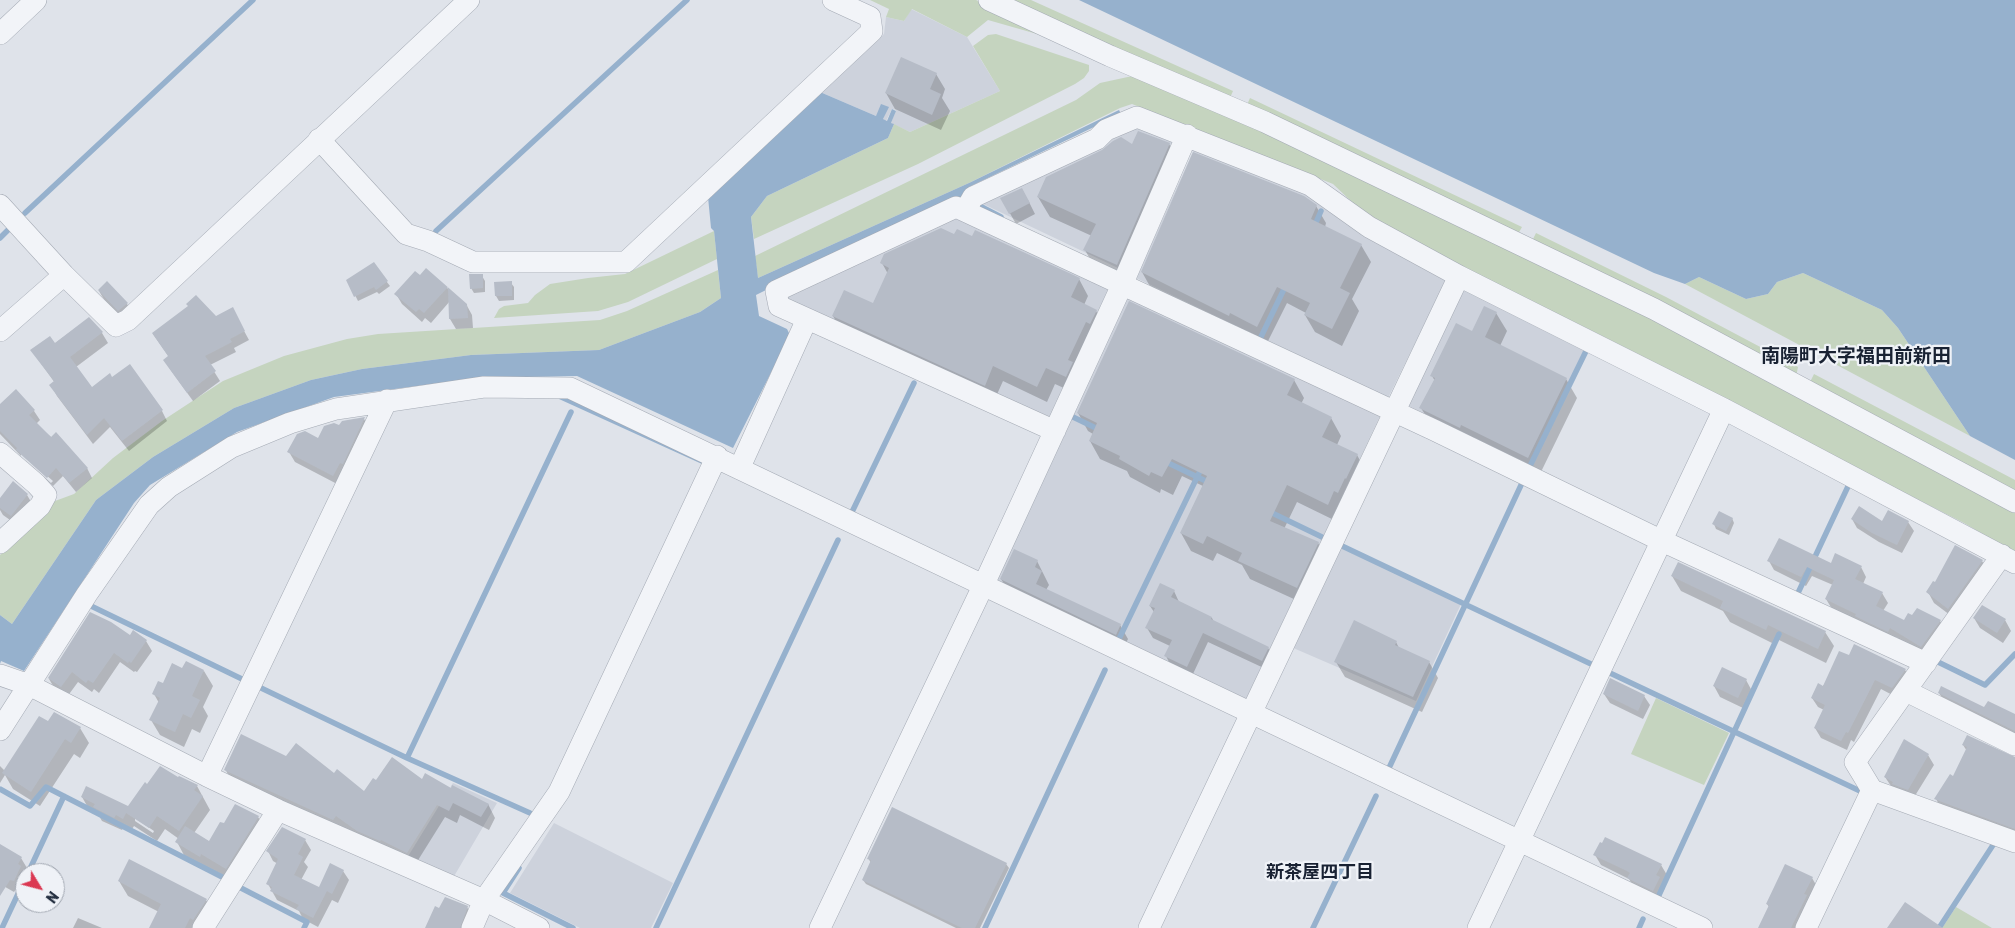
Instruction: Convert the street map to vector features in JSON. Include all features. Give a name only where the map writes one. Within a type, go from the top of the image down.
[{"type":"street","points":[[0,34],[36,0]]},
{"type":"street","points":[[0,206],[64,275],[116,326],[128,320],[468,0]]},
{"type":"street","points":[[319,140],[406,234],[428,241],[473,262],[626,262],[872,31],[870,17],[834,0]]},
{"type":"street","points":[[989,0],[1110,56],[1265,122],[1654,309],[2015,502]]},
{"type":"street","points":[[965,211],[973,197],[1097,139],[1106,130],[1137,117],[1310,185],[1369,227],[1459,276],[1724,409],[2009,559],[1926,663],[1855,762],[1872,790],[2015,842]]},
{"type":"street","points":[[820,928],[984,584],[1122,285],[1187,136]]},
{"type":"street","points":[[1054,431],[779,306],[776,291],[956,207],[1394,411],[1660,540],[1926,663]]},
{"type":"street","points":[[0,331],[64,275]]},
{"type":"street","points":[[1149,928],[1250,712],[1459,276]]},
{"type":"street","points":[[740,467],[807,319]]},
{"type":"street","points":[[0,730],[86,594],[143,513],[169,486],[232,447],[290,424],[336,409],[387,400],[484,387],[570,388],[717,456],[1702,928]]},
{"type":"street","points":[[207,776],[387,400]]},
{"type":"street","points":[[1478,928],[1660,540],[1724,409]]},
{"type":"street","points":[[0,453],[46,495],[40,506],[0,543]]},
{"type":"street","points":[[472,928],[484,900],[559,792],[717,456]]},
{"type":"street","points":[[0,675],[29,685],[278,810],[484,900],[539,928]]},
{"type":"street","points":[[1906,691],[2015,745]]},
{"type":"street","points":[[1806,928],[1872,790]]},
{"type":"street","points":[[204,928],[278,810]]},
{"type":"shaded area","points":[[911,9],[967,37],[1000,91],[910,132],[891,123],[896,110],[892,109],[886,121],[883,119],[888,107],[876,116],[820,92],[884,34],[886,17],[904,21]]},
{"type":"shaded area","points":[[1138,122],[1178,138],[1120,269],[979,202]]},
{"type":"shaded area","points":[[1196,145],[1325,200],[1324,208],[1366,236],[1448,276],[1388,398],[1136,278]]},
{"type":"shaded area","points":[[956,213],[1113,288],[1049,423],[785,298]]},
{"type":"shaded area","points":[[1463,285],[1586,346],[1529,464],[1405,404]]},
{"type":"shaded area","points":[[1128,296],[1380,416],[1244,704],[995,583]]},
{"type":"shaded area","points":[[1339,547],[1461,604],[1416,701],[1291,647]]},
{"type":"shaded area","points":[[453,783],[497,803],[453,878],[407,858]]},
{"type":"shaded area","points":[[554,823],[673,883],[651,928],[580,928],[510,893]]},
{"type":"green space","points":[[870,0],[976,0],[1072,44],[988,20],[967,37],[912,9],[904,21],[886,17],[889,9]]},
{"type":"green space","points":[[1006,0],[1031,0],[1233,91],[1229,100]]},
{"type":"green space","points":[[996,34],[1089,65],[1089,71],[1084,78],[1075,84],[918,164],[754,239],[751,217],[767,196],[888,138],[894,124],[910,132],[1000,91],[973,46],[988,35]]},
{"type":"green space","points":[[1137,75],[1262,129],[1650,317],[2015,509],[2015,553],[1964,523],[1376,225],[1333,184],[1132,104],[1120,108],[969,183],[758,278],[755,256],[1076,100],[1100,83]]},
{"type":"green space","points":[[1250,98],[1522,227],[1517,236],[1246,107]]},
{"type":"green space","points":[[714,231],[717,259],[628,302],[598,311],[494,318],[499,309],[504,306],[528,303],[550,284],[625,274]]},
{"type":"green space","points":[[1536,233],[1666,297],[1798,367],[1796,377],[1531,243]]},
{"type":"green space","points":[[718,270],[721,298],[700,312],[599,350],[471,355],[362,369],[311,380],[234,408],[153,457],[96,500],[12,624],[0,615],[0,555],[55,501],[74,494],[113,458],[162,421],[223,381],[284,356],[347,339],[378,334],[600,320],[627,311]]},
{"type":"green space","points":[[1803,273],[1882,310],[1898,328],[1970,436],[1685,284],[1699,277],[1746,299],[1768,294],[1777,282]]},
{"type":"green space","points":[[1814,374],[2015,480],[2015,494],[1809,384]]},
{"type":"green space","points":[[1656,698],[1729,733],[1704,785],[1631,754]]},
{"type":"green space","points":[[1956,907],[1992,928],[1942,928]]},
{"type":"water","points":[[1079,0],[2015,0],[2015,460],[1970,436],[1898,328],[1882,310],[1803,273],[1777,282],[1768,294],[1746,299],[1699,277],[1685,284],[1654,273]]},
{"type":"water","points":[[820,92],[876,116],[881,104],[889,107],[883,119],[887,121],[892,109],[896,111],[891,123],[894,124],[888,138],[767,196],[751,217],[758,278],[969,183],[1119,110],[1121,114],[969,187],[962,197],[766,286],[766,290],[756,295],[759,316],[787,329],[790,335],[733,448],[577,376],[478,378],[334,397],[237,432],[150,485],[134,503],[24,671],[1,661],[0,664],[0,615],[12,624],[96,500],[153,457],[234,408],[311,380],[362,369],[471,355],[599,350],[700,312],[721,298],[714,231],[711,228],[708,197]]},
{"type":"water","points":[[560,394],[705,460],[702,464],[559,399]]},
{"type":"building","points":[[901,57],[937,73],[930,89],[941,94],[932,115],[885,93]]},
{"type":"building","points":[[1138,131],[1170,143],[1117,265],[1083,250],[1096,224],[1037,197],[1046,177],[1102,150],[1121,137],[1132,144]]},
{"type":"building","points":[[1193,152],[1304,196],[1317,205],[1311,219],[1362,244],[1340,288],[1350,293],[1332,329],[1304,315],[1310,303],[1277,287],[1257,327],[1230,313],[1229,316],[1141,272]]},
{"type":"building","points":[[1022,188],[1030,203],[1009,214],[1000,198]]},
{"type":"building","points":[[941,228],[954,234],[957,229],[972,236],[975,230],[1080,278],[1071,297],[1097,310],[1090,324],[1086,322],[1068,360],[1073,362],[1066,377],[1046,368],[1037,387],[993,366],[985,386],[832,316],[844,290],[873,303],[889,268],[880,263],[884,254]]},
{"type":"building","points":[[374,262],[388,281],[376,290],[374,287],[354,297],[346,280]]},
{"type":"building","points":[[426,268],[448,287],[424,313],[419,309],[416,312],[394,294],[415,271],[420,275]]},
{"type":"building","points":[[469,274],[483,274],[483,288],[470,289]]},
{"type":"building","points":[[107,281],[128,303],[118,311],[98,290]]},
{"type":"building","points":[[512,281],[512,296],[495,296],[494,282]]},
{"type":"building","points":[[448,287],[467,304],[468,318],[449,319]]},
{"type":"building","points":[[196,295],[216,316],[233,307],[245,331],[230,339],[232,342],[205,356],[216,371],[187,393],[163,360],[168,356],[152,333],[188,306],[186,304]]},
{"type":"building","points":[[1129,301],[1295,379],[1287,395],[1332,417],[1322,437],[1358,454],[1338,493],[1334,491],[1328,505],[1287,485],[1270,521],[1319,542],[1297,588],[1238,561],[1242,553],[1207,536],[1203,544],[1180,533],[1207,476],[1172,459],[1162,477],[1151,472],[1149,476],[1119,459],[1120,456],[1089,441],[1097,423],[1077,413]]},
{"type":"building","points":[[1484,306],[1497,312],[1485,337],[1567,378],[1528,458],[1461,425],[1460,428],[1419,408],[1435,378],[1430,376],[1456,323],[1472,331]]},
{"type":"building","points":[[89,317],[103,332],[70,357],[92,387],[110,373],[112,377],[130,364],[163,410],[122,441],[104,418],[87,435],[49,385],[54,381],[30,350],[50,336],[55,343]]},
{"type":"building","points":[[16,389],[35,410],[29,415],[51,437],[56,432],[88,468],[69,483],[56,468],[47,478],[16,450],[17,448],[0,431],[0,404]]},
{"type":"building","points":[[365,417],[343,464],[340,463],[333,476],[287,452],[297,434],[305,431],[318,438],[324,426],[334,423],[339,425],[342,421]]},
{"type":"building","points":[[13,481],[28,494],[11,516],[0,508],[0,498]]},
{"type":"building","points":[[1859,506],[1882,521],[1888,510],[1909,521],[1897,545],[1872,533],[1851,519]]},
{"type":"building","points":[[1719,511],[1733,518],[1726,531],[1712,524]]},
{"type":"building","points":[[1779,538],[1831,563],[1835,553],[1862,566],[1855,579],[1883,592],[1876,606],[1904,620],[1908,613],[1912,615],[1917,608],[1941,620],[1921,647],[1890,628],[1888,632],[1855,616],[1856,614],[1825,599],[1834,580],[1807,567],[1801,577],[1767,561]]},
{"type":"building","points":[[1955,545],[1983,560],[1948,609],[1926,592],[1933,581],[1935,582]]},
{"type":"building","points":[[1014,549],[1038,560],[1035,567],[1042,571],[1036,584],[1121,624],[1116,635],[1000,579]]},
{"type":"building","points":[[1678,562],[1826,631],[1818,649],[1768,625],[1766,630],[1720,608],[1723,601],[1671,576]]},
{"type":"building","points":[[1160,583],[1175,590],[1171,597],[1269,647],[1262,661],[1203,633],[1187,667],[1164,656],[1172,640],[1145,628],[1155,608],[1149,606]]},
{"type":"building","points":[[1982,605],[2006,619],[1997,633],[1973,618]]},
{"type":"building","points":[[90,612],[111,622],[130,635],[133,630],[147,640],[131,663],[129,661],[128,663],[114,653],[93,683],[88,680],[86,683],[72,672],[61,687],[48,678]]},
{"type":"building","points":[[1354,620],[1397,641],[1395,645],[1430,661],[1413,697],[1334,662]]},
{"type":"building","points":[[1854,644],[1906,669],[1892,688],[1875,680],[1848,733],[1846,732],[1841,741],[1814,728],[1825,705],[1811,698],[1818,683],[1823,686],[1839,651],[1849,655]]},
{"type":"building","points":[[186,661],[204,670],[192,696],[200,700],[191,718],[183,714],[175,732],[149,720],[160,698],[152,694],[158,681],[163,683],[172,663],[182,668]]},
{"type":"building","points":[[1722,667],[1747,679],[1738,698],[1713,686]]},
{"type":"building","points":[[1610,678],[1645,695],[1638,711],[1603,694]]},
{"type":"building","points":[[1941,686],[1984,707],[1988,701],[2015,714],[2015,731],[1938,693]]},
{"type":"building","points":[[54,712],[81,727],[71,743],[65,739],[31,792],[2,773],[39,716],[48,721]]},
{"type":"building","points":[[241,734],[286,756],[296,743],[334,773],[337,769],[364,791],[373,778],[376,780],[392,757],[422,779],[425,773],[451,788],[452,785],[489,804],[481,817],[453,803],[449,811],[437,805],[407,853],[357,831],[336,816],[333,820],[224,770]]},
{"type":"building","points":[[1967,735],[2015,757],[2015,829],[1934,799],[1950,774],[1953,776],[1967,747],[1962,745]]},
{"type":"building","points":[[1904,739],[1929,754],[1908,790],[1892,784],[1893,782],[1884,777]]},
{"type":"building","points":[[160,766],[178,777],[198,785],[194,790],[203,796],[179,831],[157,816],[149,828],[126,813],[123,819],[116,815],[114,818],[93,807],[95,804],[81,797],[86,786],[128,806],[145,782],[147,784]]},
{"type":"building","points":[[235,804],[259,816],[226,869],[201,854],[200,857],[175,842],[185,826],[209,841],[220,822],[224,823]]},
{"type":"building","points":[[892,807],[1007,863],[975,928],[962,928],[862,880],[871,860],[867,859]]},
{"type":"building","points":[[282,827],[306,839],[298,854],[303,857],[294,875],[319,887],[330,863],[344,870],[332,894],[327,891],[313,918],[296,909],[299,905],[270,891],[272,887],[266,884],[278,859],[266,851]]},
{"type":"building","points":[[1605,837],[1662,864],[1656,875],[1660,877],[1653,891],[1627,878],[1630,873],[1627,871],[1593,855]]},
{"type":"building","points":[[0,844],[22,857],[19,863],[15,863],[14,881],[10,880],[0,896]]},
{"type":"building","points":[[129,859],[207,899],[193,920],[190,918],[185,928],[149,928],[161,904],[118,881]]},
{"type":"building","points":[[1785,864],[1813,877],[1804,894],[1807,895],[1791,928],[1758,928],[1769,905],[1766,904]]},
{"type":"building","points":[[445,897],[468,906],[460,928],[425,928],[435,906],[439,908]]},
{"type":"building","points":[[1905,902],[1943,928],[1887,928]]},
{"type":"waterway","points":[[25,213],[253,0]]},
{"type":"waterway","points":[[436,231],[687,0]]},
{"type":"waterway","points":[[978,205],[1001,217]]},
{"type":"waterway","points":[[1314,227],[1321,211]]},
{"type":"waterway","points":[[0,238],[10,228]]},
{"type":"waterway","points":[[1259,341],[1286,285]]},
{"type":"waterway","points":[[1530,466],[1588,347]]},
{"type":"waterway","points":[[852,512],[914,383]]},
{"type":"waterway","points":[[407,758],[571,412]]},
{"type":"waterway","points":[[1073,417],[1102,431]]},
{"type":"waterway","points":[[1164,461],[1210,483]]},
{"type":"waterway","points":[[1118,641],[1202,467]]},
{"type":"waterway","points":[[1798,593],[1851,480]]},
{"type":"waterway","points":[[1389,768],[1522,483]]},
{"type":"waterway","points":[[1268,511],[1322,537]]},
{"type":"waterway","points":[[656,928],[838,540]]},
{"type":"waterway","points":[[1340,545],[1591,664]]},
{"type":"waterway","points":[[89,605],[244,680]]},
{"type":"waterway","points":[[1659,895],[1779,634]]},
{"type":"waterway","points":[[1936,661],[1985,685],[2015,654]]},
{"type":"waterway","points":[[985,928],[1105,670]]},
{"type":"waterway","points":[[1610,673],[1860,791]]},
{"type":"waterway","points":[[259,687],[407,758],[530,813]]},
{"type":"waterway","points":[[0,789],[30,806],[46,787],[226,879]]},
{"type":"waterway","points":[[33,863],[64,796]]},
{"type":"waterway","points":[[1313,928],[1376,796]]},
{"type":"waterway","points":[[1939,928],[1995,842]]},
{"type":"waterway","points":[[519,868],[503,893],[573,928]]},
{"type":"waterway","points":[[239,887],[307,922],[304,928]]},
{"type":"waterway","points":[[2,928],[15,900]]},
{"type":"waterway","points":[[1639,928],[1643,919]]},
{"type":"district","name":"南陽町大字福田前新田","points":[[1856,357]]},
{"type":"district","name":"新茶屋四丁目","points":[[1320,873]]}]
